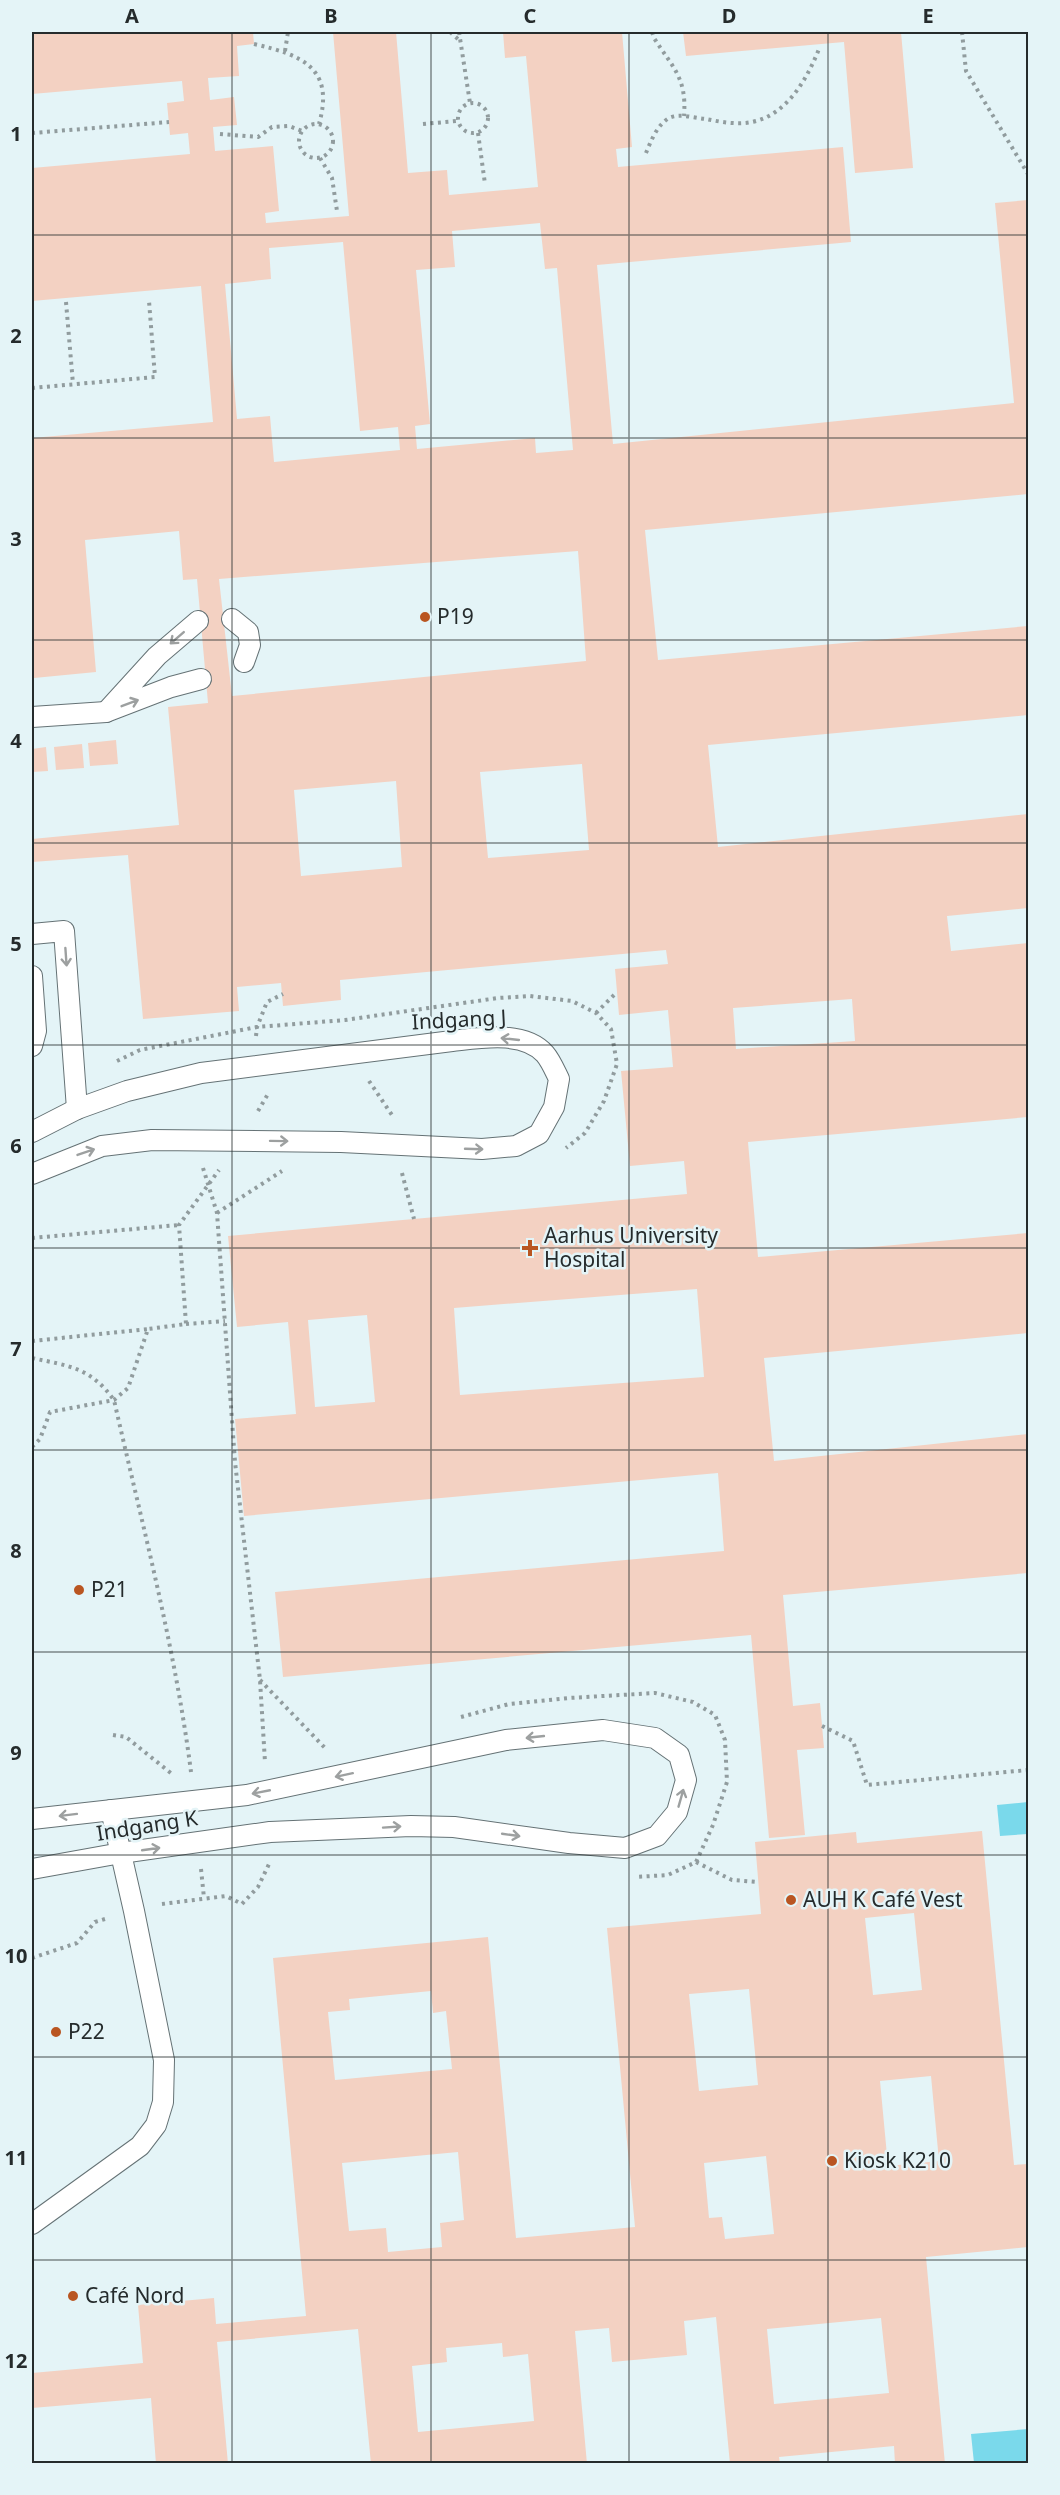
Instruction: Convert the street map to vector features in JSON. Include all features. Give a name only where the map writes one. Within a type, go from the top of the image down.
[{"type":"lane","points":[[232,619],[248,632],[250,645],[244,662]]},
{"type":"lane","points":[[106,712],[157,656],[198,621]]},
{"type":"lane","points":[[32,717],[106,712],[171,687],[201,679]]},
{"type":"lane","points":[[32,934],[64,931],[77,1108]]},
{"type":"lane","points":[[32,976],[36,1031],[32,1046]]},
{"type":"lane","name":"Indgang J","points":[[32,1132],[77,1108],[127,1091],[201,1073],[492,1037],[523,1041],[544,1053],[559,1079],[554,1107],[539,1134],[516,1146],[482,1149],[240,1140],[152,1140],[102,1146],[32,1173]]},
{"type":"lane","name":"Indgang K","points":[[32,1819],[247,1795],[506,1740],[603,1730],[655,1738],[679,1755],[686,1780],[677,1812],[657,1836],[625,1848],[569,1843],[453,1827],[411,1826],[270,1832],[121,1853],[32,1869]]},
{"type":"lane","points":[[32,2224],[140,2146],[156,2125],[163,2102],[164,2060],[111,1810]]},
{"type":"path","points":[[285,51],[288,32]]},
{"type":"path","points":[[450,32],[459,39]]},
{"type":"path","points":[[459,32],[471,103]]},
{"type":"path","points":[[652,32],[682,82],[685,101],[684,116]]},
{"type":"path","points":[[962,32],[966,71],[1029,174]]},
{"type":"path","points":[[254,44],[285,51],[306,62],[317,76],[324,91],[324,104],[319,124]]},
{"type":"path","points":[[646,153],[654,134],[666,120],[677,115],[730,123],[753,122],[776,111],[797,92],[809,75],[819,50]]},
{"type":"path","points":[[471,103],[479,104],[486,110],[488,119],[485,128],[477,133],[469,133],[462,129],[457,121],[458,113],[471,103]]},
{"type":"path","points":[[423,124],[457,121]]},
{"type":"path","points":[[32,133],[169,122]]},
{"type":"path","points":[[319,124],[329,129],[333,140],[330,152],[320,158],[309,157],[301,151],[298,140],[302,131],[309,125],[319,124]]},
{"type":"path","points":[[220,134],[258,137],[272,127],[289,126],[302,131]]},
{"type":"path","points":[[477,133],[485,184]]},
{"type":"path","points":[[320,158],[332,178],[337,211]]},
{"type":"path","points":[[32,388],[155,377],[149,301]]},
{"type":"path","points":[[66,302],[73,384]]},
{"type":"path","points":[[596,1013],[616,993]]},
{"type":"path","points":[[254,1067],[257,1027],[267,1002],[283,994]]},
{"type":"path","points":[[75,1082],[140,1050],[257,1027],[362,1018],[498,998],[530,996],[572,1001],[596,1013],[611,1029],[617,1064],[603,1101],[585,1134],[561,1152]]},
{"type":"path","points":[[362,1018],[369,1082],[414,1146]]},
{"type":"path","points":[[186,1324],[179,1226],[240,1140],[287,1063]]},
{"type":"path","points":[[193,1140],[217,1213],[235,1462],[260,1680],[265,1764],[275,1762]]},
{"type":"path","points":[[217,1213],[283,1170]]},
{"type":"path","points":[[391,1171],[412,1172]]},
{"type":"path","points":[[402,1172],[414,1219]]},
{"type":"path","points":[[32,1238],[179,1226]]},
{"type":"path","points":[[32,1341],[225,1321]]},
{"type":"path","points":[[32,1447],[40,1439],[50,1412],[114,1400],[128,1388],[148,1329]]},
{"type":"path","points":[[32,1358],[78,1368],[102,1384],[114,1400],[183,1715],[193,1801]]},
{"type":"path","points":[[260,1680],[327,1751],[317,1753]]},
{"type":"path","points":[[458,1719],[509,1704],[655,1693],[693,1702],[715,1715],[724,1740],[727,1782],[696,1862],[668,1875],[635,1877]]},
{"type":"path","points":[[822,1726],[853,1741],[867,1785],[1029,1770]]},
{"type":"path","points":[[113,1735],[126,1737],[177,1779]]},
{"type":"path","points":[[243,1904],[258,1887],[272,1859],[270,1832]]},
{"type":"path","points":[[198,1842],[204,1899]]},
{"type":"path","points":[[696,1862],[732,1880],[758,1882]]},
{"type":"shaded area","points":[[1028,1802],[1028,1834],[1000,1836],[997,1805]]},
{"type":"shaded area","points":[[1028,2429],[1028,2463],[974,2463],[971,2434]]},
{"type":"building","points":[[32,32],[253,32],[254,44],[237,46],[239,76],[208,78],[210,100],[234,97],[237,125],[213,127],[215,151],[273,146],[279,211],[265,213],[266,223],[349,216],[333,32],[396,32],[408,173],[447,170],[449,195],[538,187],[526,56],[505,58],[503,32],[622,32],[632,147],[616,149],[618,167],[843,147],[851,242],[597,265],[613,444],[1014,403],[995,203],[1028,200],[1028,494],[645,530],[658,660],[1028,626],[1028,715],[708,745],[718,847],[1028,814],[1028,908],[947,916],[951,951],[1028,943],[1028,1117],[748,1142],[758,1257],[1028,1233],[1028,1333],[764,1358],[774,1461],[1028,1434],[1028,1573],[783,1595],[793,1706],[820,1703],[824,1748],[797,1750],[805,1835],[769,1838],[751,1635],[283,1677],[275,1592],[724,1551],[718,1473],[244,1516],[235,1419],[296,1414],[288,1322],[237,1327],[228,1236],[687,1194],[684,1161],[630,1166],[621,1071],[673,1067],[668,1010],[619,1015],[615,969],[668,964],[666,950],[340,980],[341,1000],[283,1006],[281,983],[237,987],[239,1011],[143,1019],[128,855],[32,862],[32,839],[179,825],[168,707],[208,703],[197,579],[183,580],[179,531],[85,540],[96,672],[34,678],[32,668],[32,438],[213,422],[201,286],[32,301],[32,168],[190,154],[188,133],[170,135],[167,103],[184,101],[182,81],[32,94]],"holes":[[[540,223],[545,269],[557,268],[573,450],[536,453],[535,438],[417,449],[415,426],[430,424],[416,270],[455,267],[452,231]],[[343,242],[360,431],[398,427],[400,450],[274,462],[270,416],[237,419],[225,284],[271,279],[269,248]],[[578,551],[586,661],[232,696],[219,579]],[[582,764],[589,850],[488,858],[480,772]],[[396,781],[402,867],[301,876],[294,790]],[[852,999],[855,1041],[736,1049],[733,1008]],[[697,1289],[704,1377],[460,1395],[454,1308]],[[367,1315],[375,1402],[315,1407],[308,1320]]]},
{"type":"building","points":[[683,32],[901,32],[913,168],[855,173],[844,42],[686,56]]},
{"type":"building","points":[[116,740],[118,764],[90,766],[88,743]]},
{"type":"building","points":[[82,744],[84,768],[56,770],[54,747]]},
{"type":"building","points":[[46,747],[48,771],[32,772],[32,749]]},
{"type":"building","points":[[982,1831],[1014,2165],[1028,2164],[1028,2247],[926,2257],[945,2464],[895,2464],[894,2446],[779,2457],[780,2464],[730,2464],[716,2317],[684,2321],[687,2355],[612,2362],[609,2328],[575,2331],[587,2464],[371,2464],[358,2329],[217,2342],[228,2464],[156,2464],[151,2398],[32,2408],[32,2373],[143,2363],[138,2305],[214,2298],[216,2324],[306,2316],[273,1958],[488,1937],[516,2238],[635,2227],[607,1928],[761,1914],[755,1842],[856,1832],[857,1843]],"holes":[[[914,1913],[922,1990],[873,1995],[865,1918]],[[749,1989],[758,2085],[699,2091],[689,1994]],[[431,1991],[433,2013],[446,2011],[452,2069],[335,2080],[328,2012],[350,2010],[349,1999]],[[931,2076],[939,2161],[888,2166],[880,2081]],[[458,2152],[464,2220],[440,2223],[442,2247],[388,2252],[386,2228],[349,2231],[342,2163]],[[766,2156],[774,2234],[725,2239],[722,2217],[709,2218],[704,2163]],[[881,2318],[889,2393],[774,2404],[767,2329]],[[502,2343],[503,2357],[528,2354],[534,2421],[418,2432],[412,2366],[447,2362],[446,2348]]]},
{"type":"place","name":"P19","points":[[425,617]]},
{"type":"place","name":"Aarhus University Hospital","points":[[530,1248]]},
{"type":"place","name":"P21","points":[[79,1590]]},
{"type":"place","name":"AUH K Café Vest","points":[[791,1900]]},
{"type":"place","name":"P22","points":[[56,2032]]},
{"type":"place","name":"Kiosk K210","points":[[832,2161]]},
{"type":"place","name":"Café Nord","points":[[73,2296]]}]
